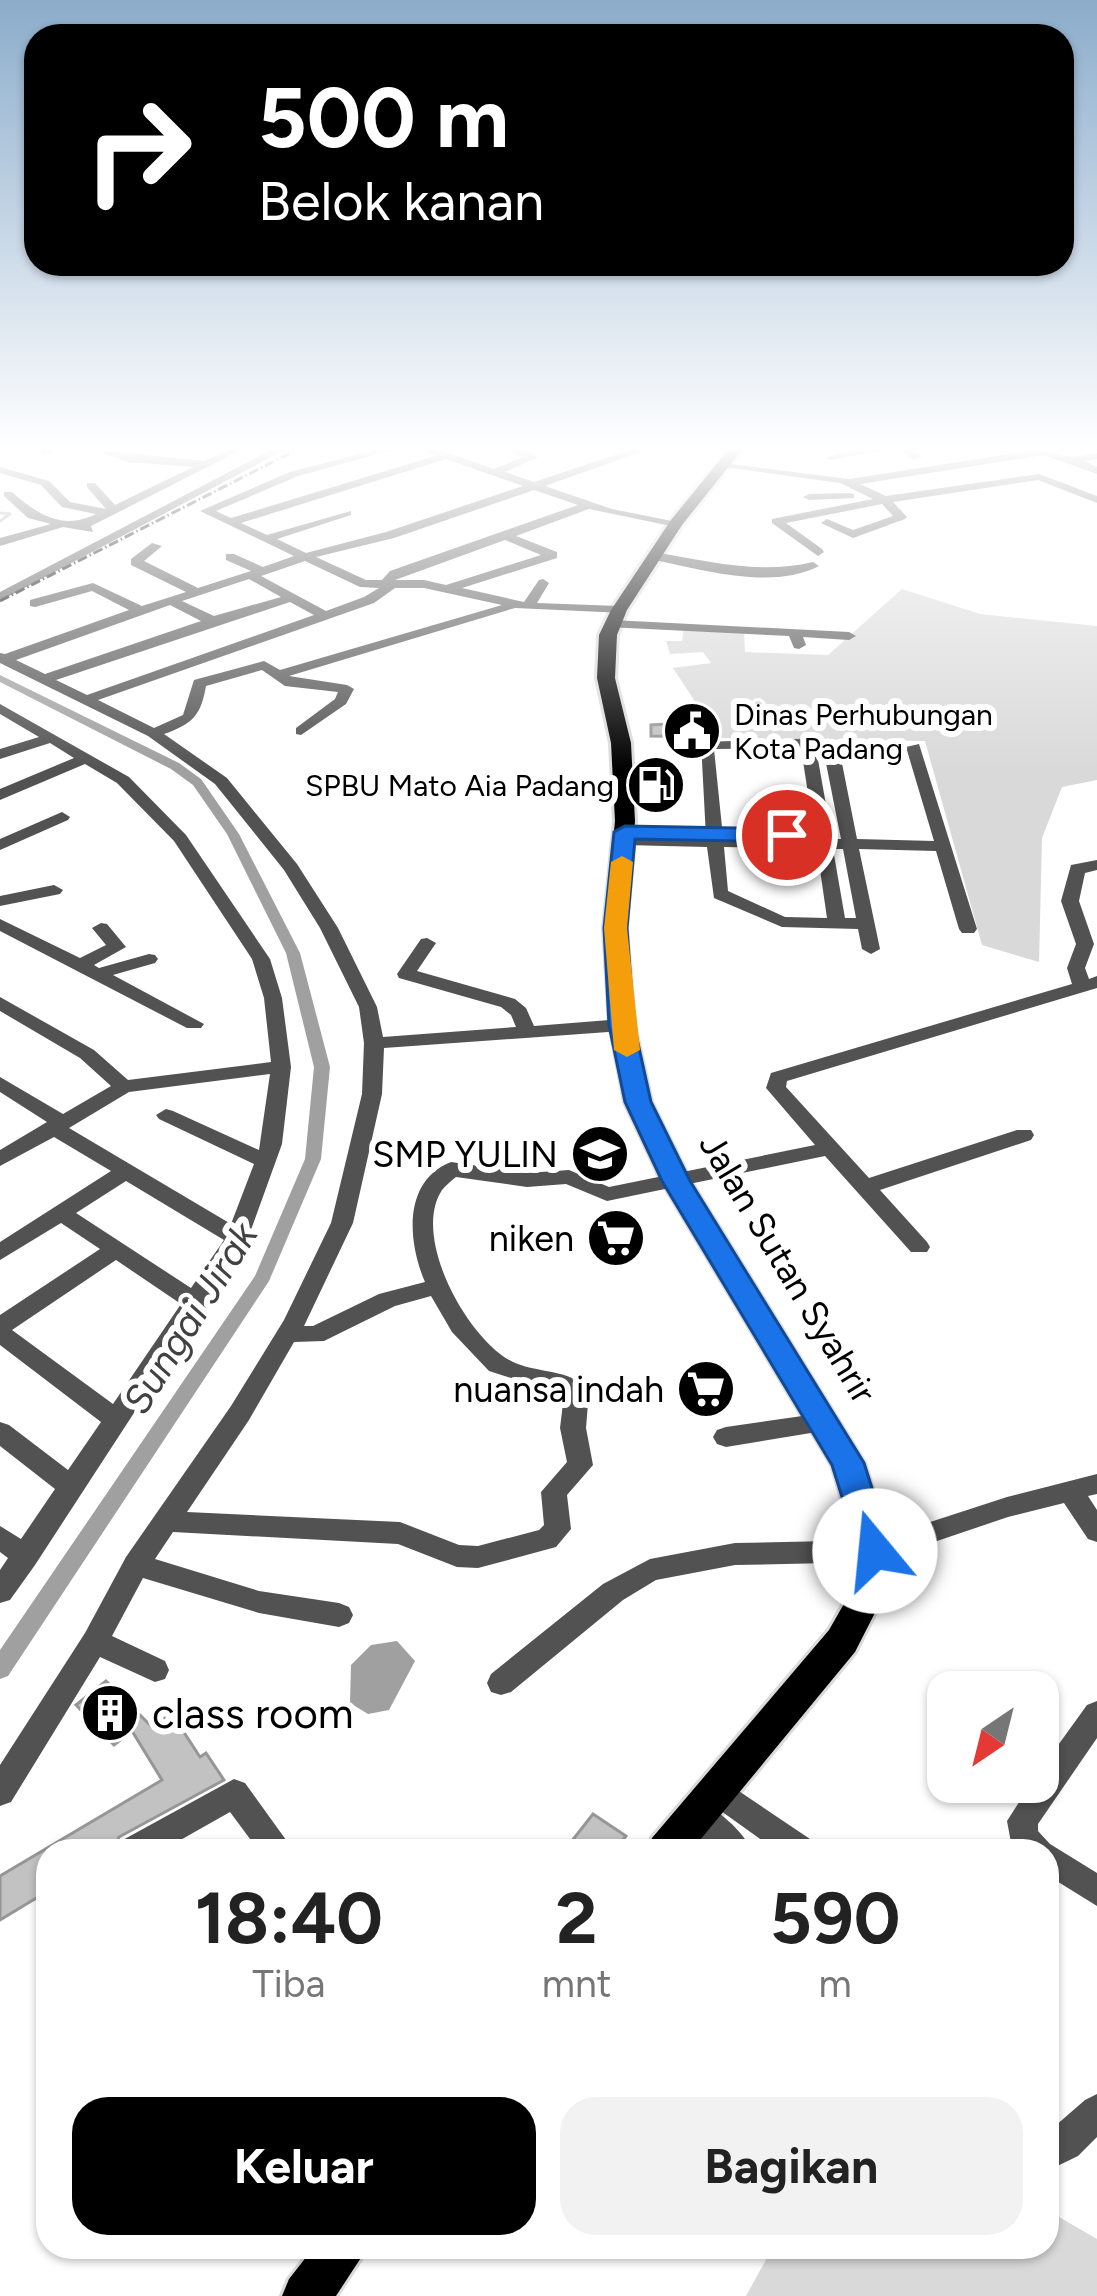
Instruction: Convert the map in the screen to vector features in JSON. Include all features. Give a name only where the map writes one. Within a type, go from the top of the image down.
[{"type":"main road","points":[[616,617],[653,557]]},
{"type":"main road","name":"Jalan Sutan Syahrir","points":[[616,617],[606,665],[621,743],[624,836],[615,928],[622,1025],[638,1102],[676,1181],[848,1463],[875,1551]]},
{"type":"main road","points":[[676,1839],[842,1641],[862,1603],[875,1551]]},
{"type":"main road","points":[[306,2296],[335,2259]]},
{"type":"street","points":[[0,597],[78,557]]},
{"type":"street","points":[[0,620],[5,603],[97,557]]},
{"type":"street","points":[[146,557],[135,562],[199,593]]},
{"type":"street","points":[[230,557],[326,616]]},
{"type":"street","points":[[3,662],[82,630],[312,557]]},
{"type":"street","points":[[312,557],[357,581],[449,589],[522,606],[797,638],[849,636]]},
{"type":"street","points":[[390,586],[386,583],[394,574],[443,557]]},
{"type":"street","points":[[449,589],[553,557]]},
{"type":"street","points":[[686,557],[740,572],[791,572],[814,557]]},
{"type":"street","points":[[278,675],[522,606],[543,583]]},
{"type":"street","points":[[85,700],[326,616],[376,597],[390,586]]},
{"type":"street","points":[[50,612],[35,604],[91,587],[141,610]]},
{"type":"street","points":[[50,677],[290,598]]},
{"type":"street","points":[[171,602],[213,621]]},
{"type":"street","points":[[66,621],[82,630]]},
{"type":"street","points":[[0,1792],[95,1641],[136,1565],[288,1333],[342,1223],[372,1094],[374,1043],[368,1007],[328,928],[291,868],[221,781],[149,731],[3,662]]},
{"type":"street","points":[[149,731],[183,726],[198,706],[197,688],[205,680],[264,665],[290,682],[347,689],[341,700],[301,731]]},
{"type":"street","points":[[0,708],[123,779],[180,838],[261,959],[273,998],[280,1067],[267,1162],[237,1238],[0,1592]]},
{"type":"street","points":[[0,754],[52,738]]},
{"type":"street","points":[[808,743],[837,923]]},
{"type":"street","points":[[866,924],[782,922],[720,894],[706,745],[830,743],[849,840],[866,924],[871,950]]},
{"type":"street","points":[[914,747],[968,929]]},
{"type":"street","points":[[2,792],[88,757]]},
{"type":"street","points":[[0,845],[62,817]]},
{"type":"street","points":[[624,836],[941,842]]},
{"type":"street","points":[[919,1247],[868,1186],[826,1149],[776,1088],[778,1077],[1089,984],[1076,968],[1085,944],[1070,901],[1077,869],[1097,865]]},
{"type":"street","points":[[0,902],[54,890]]},
{"type":"street","points":[[0,924],[194,1024]]},
{"type":"street","points":[[89,970],[117,947],[101,928]]},
{"type":"street","points":[[427,943],[406,974],[508,1003],[519,1012],[527,1031]]},
{"type":"street","points":[[89,970],[149,959]]},
{"type":"street","points":[[0,1004],[88,1054],[124,1087]]},
{"type":"street","points":[[374,1043],[622,1025]]},
{"type":"street","points":[[0,1159],[124,1087],[280,1067]]},
{"type":"street","points":[[0,1083],[123,1173],[237,1238]]},
{"type":"street","points":[[166,1115],[267,1162]]},
{"type":"street","points":[[868,1186],[1024,1135]]},
{"type":"street","points":[[166,1521],[400,1533],[457,1556],[478,1557],[554,1534],[559,1522],[554,1492],[580,1465],[573,1428],[577,1391],[500,1366],[466,1332],[425,1255],[421,1205],[449,1170],[527,1180],[569,1177],[607,1194],[826,1149]]},
{"type":"street","points":[[0,1252],[123,1173]]},
{"type":"street","points":[[62,1213],[197,1303]]},
{"type":"street","points":[[115,1419],[0,1329],[116,1249]]},
{"type":"street","points":[[288,1333],[316,1335],[387,1300],[439,1286]]},
{"type":"street","points":[[726,1437],[823,1422]]},
{"type":"street","points":[[0,1432],[72,1488]]},
{"type":"street","points":[[501,1683],[635,1576],[736,1555],[875,1551],[1007,1507],[1084,1488],[1097,1531]]},
{"type":"street","points":[[0,1537],[25,1557]]},
{"type":"street","points":[[136,1565],[260,1602],[339,1615]]},
{"type":"street","points":[[95,1641],[155,1670]]},
{"type":"street","points":[[1027,1839],[1021,1833],[1022,1821],[1097,1714]]},
{"type":"street","points":[[154,1839],[236,1793],[269,1839]]},
{"type":"street","points":[[708,1803],[729,1839]]},
{"type":"street","points":[[708,1803],[778,1839]]},
{"type":"street","points":[[1059,1865],[1097,1891]]},
{"type":"street","points":[[1059,2146],[1097,2111]]},
{"type":"shaded area","points":[[902,589],[980,614],[1097,626],[1097,780],[1062,787],[1042,838],[1039,962],[982,945],[925,741],[719,738],[673,668],[711,663],[703,652],[670,654],[666,641],[682,641],[684,628],[744,631],[745,652],[828,655]]},
{"type":"shaded area","points":[[397,1641],[415,1661],[389,1710],[368,1714],[350,1703],[351,1665],[371,1645]]},
{"type":"shaded area","points":[[1059,2217],[1097,2239],[1097,2296],[746,2296],[766,2259],[1059,2259]]},
{"type":"building","name":"Dinas Perhubungan Kota Padang","points":[[702,722],[705,737],[651,736],[651,725]]},
{"type":"building","name":"SPBU Mato Aia Padang","points":[[646,767],[664,767],[667,810],[648,810]]},
{"type":"building","points":[[106,1681],[151,1726],[172,1714],[200,1757],[206,1753],[224,1780],[118,1839],[62,1839],[162,1780],[132,1731],[114,1745],[76,1705]]},
{"type":"building","points":[[593,1814],[626,1836],[624,1839],[573,1839]]},
{"type":"building","points":[[36,1855],[36,1898],[0,1920],[0,1876]]},
{"type":"waterway","name":"Sungai Jirak","points":[[0,678],[175,766],[197,782],[233,834],[293,953],[322,1067],[313,1159],[263,1277],[0,1669]]},
{"type":"railway","points":[[0,601],[86,557]]},
{"type":"slow traffic","points":[[622,862],[615,928],[627,1050]]},
{"type":"place","name":"Dinas Perhubungan Kota Padang","points":[[692,731]]},
{"type":"place","name":"SPBU Mato Aia Padang","points":[[656,785]]},
{"type":"place","name":"SMP YULIN","points":[[600,1154]]},
{"type":"place","name":"niken","points":[[616,1238]]},
{"type":"place","name":"nuansa indah","points":[[706,1389]]},
{"type":"place","name":"class room","points":[[110,1713]]},
{"type":"route","points":[[787,835],[625,832],[615,928],[622,1025],[638,1102],[676,1181],[848,1463],[875,1551]]}]
